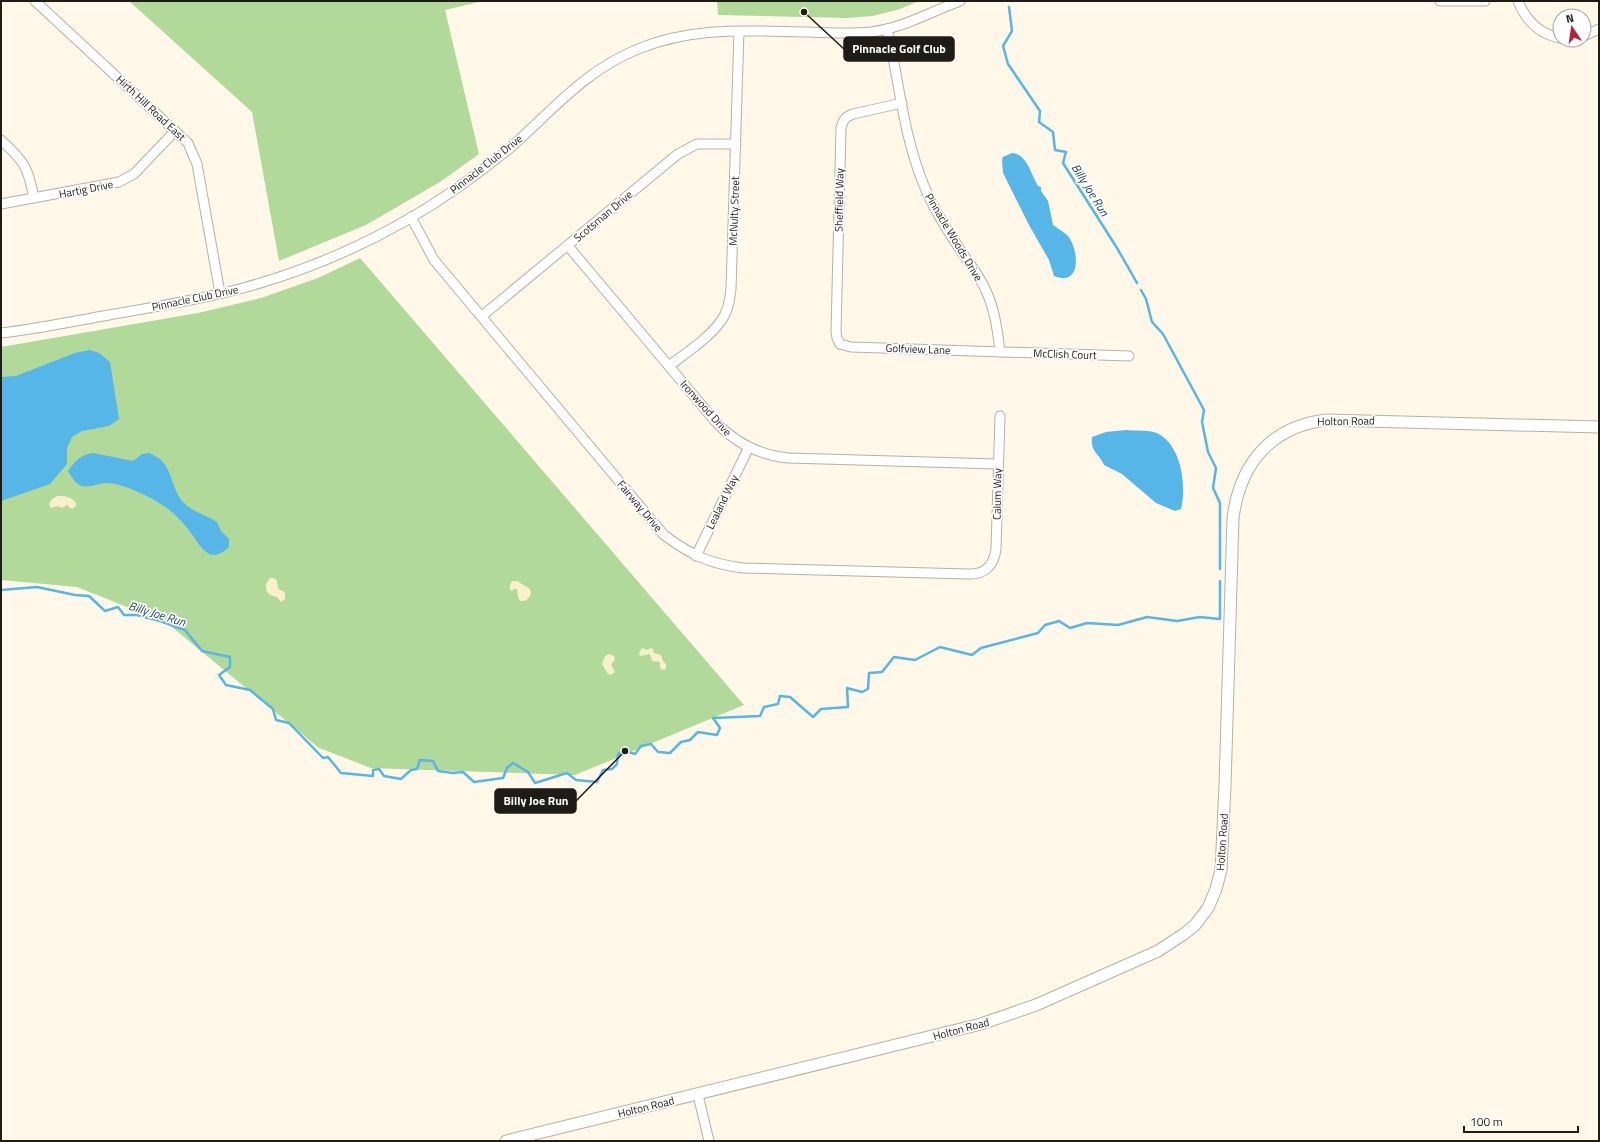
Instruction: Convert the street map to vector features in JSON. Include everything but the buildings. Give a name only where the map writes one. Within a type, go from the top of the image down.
[{"type":"street","name":"Hirth Hill Road East","points":[[36,1],[188,143],[197,164],[220,293]]},
{"type":"street","name":"Pinnacle Club Drive","points":[[1,333],[170,304],[243,288],[305,268],[356,246],[411,217],[460,186],[509,149],[579,84],[613,61],[635,50],[679,36],[718,31],[739,30],[841,33],[872,32],[916,20],[960,1]]},
{"type":"street","points":[[1440,1],[1485,1]]},
{"type":"street","points":[[1518,1],[1522,10],[1532,24],[1545,33],[1552,35]]},
{"type":"street","name":"Pinnacle Woods Drive","points":[[887,29],[896,66],[909,143],[922,182],[929,198],[947,229],[988,293],[996,325],[1000,352]]},
{"type":"street","name":"McNulty Street","points":[[669,366],[722,321],[729,303],[731,289],[739,30]]},
{"type":"street","name":"Sheffield Way","points":[[838,341],[836,332],[841,128],[843,121],[853,114],[902,103]]},
{"type":"street","name":"Hartig Drive","points":[[1,204],[119,182],[134,174],[175,131]]},
{"type":"street","points":[[1,140],[19,157],[26,167],[34,198]]},
{"type":"street","name":"Scotsman Drive","points":[[482,316],[686,148],[702,143],[736,144]]},
{"type":"street","name":"Fairway Drive","points":[[411,217],[434,260],[664,535],[696,556],[721,565],[743,568],[968,574],[975,574],[987,570]]},
{"type":"street","name":"Ironwood Drive","points":[[568,246],[721,428],[734,439],[749,447],[766,454],[788,458],[997,464]]},
{"type":"street","name":"Golfview Lane","points":[[838,341],[845,346],[851,347],[1000,352]]},
{"type":"street","name":"McClish Court","points":[[1000,352],[1129,356]]},
{"type":"street","name":"Calum Way","points":[[987,570],[994,560],[996,549],[997,464],[1000,416]]},
{"type":"street","name":"Holton Road","points":[[506,1141],[698,1095],[999,1019],[1036,1005],[1158,951],[1184,934],[1195,924],[1208,908],[1216,889],[1222,864],[1230,576],[1234,507],[1242,479],[1249,466],[1264,448],[1286,431],[1306,424],[1337,420],[1599,427]]},
{"type":"street","name":"Lealand Way","points":[[696,556],[749,447]]},
{"type":"street","points":[[698,1095],[709,1141]]},
{"type":"green space","points":[[129,1],[483,1],[445,10],[479,154],[440,182],[366,225],[279,261],[252,112]]},
{"type":"green space","points":[[717,1],[919,1],[900,9],[873,16],[847,18],[718,15]]},
{"type":"green space","points":[[360,258],[744,705],[575,775],[371,768],[319,748],[167,623],[77,587],[1,580],[1,347],[198,313],[261,298],[318,278]]},
{"type":"sand","points":[[57,496],[65,496],[70,498],[76,503],[76,506],[72,509],[67,505],[62,508],[58,506],[51,508],[49,504],[52,499]]},
{"type":"sand","points":[[270,578],[277,580],[278,589],[285,592],[285,599],[281,602],[277,597],[270,595],[267,592],[266,584]]},
{"type":"sand","points":[[512,581],[517,581],[530,589],[531,593],[527,599],[520,601],[517,589],[512,591],[510,590]]},
{"type":"sand","points":[[642,648],[647,650],[651,648],[653,649],[654,653],[661,655],[666,664],[666,669],[663,670],[660,668],[660,662],[652,661],[650,654],[640,656],[639,653]]},
{"type":"sand","points":[[609,654],[614,656],[615,659],[611,665],[615,672],[611,675],[608,674],[602,664],[605,656]]},
{"type":"water","points":[[1012,153],[1021,157],[1028,165],[1038,186],[1041,187],[1041,191],[1048,201],[1053,225],[1068,236],[1072,242],[1076,265],[1074,272],[1070,276],[1063,278],[1054,276],[1049,260],[1029,225],[1003,173],[1003,157]]},
{"type":"water","points":[[90,350],[99,353],[110,362],[119,419],[109,426],[82,431],[72,437],[67,448],[67,464],[50,484],[1,501],[1,377],[16,376],[75,353]]},
{"type":"water","points":[[1126,430],[1154,432],[1163,437],[1170,444],[1176,454],[1182,476],[1183,499],[1181,509],[1175,511],[1156,503],[1122,474],[1104,465],[1092,446],[1092,437],[1106,432]]},
{"type":"water","points":[[93,453],[133,461],[142,454],[149,453],[160,459],[168,469],[180,498],[191,509],[217,522],[221,531],[229,539],[229,547],[222,553],[215,555],[205,551],[177,516],[158,502],[135,490],[111,483],[87,487],[77,484],[68,471],[78,459]]},
{"type":"waterway","name":"Billy Joe Run","points":[[1009,7],[1012,31],[1003,46],[1008,64],[1040,111],[1039,122],[1053,132],[1055,150],[1066,152],[1063,163],[1117,248],[1137,283]]},
{"type":"waterway","name":"Billy Joe Run","points":[[1141,290],[1146,299],[1152,322],[1163,334],[1204,410],[1202,422],[1208,452],[1216,468],[1213,488],[1220,503],[1220,569]]},
{"type":"waterway","name":"Billy Joe Run","points":[[1,590],[37,587],[75,595],[89,596],[105,611],[118,607],[124,615],[137,615],[185,630],[202,651],[230,657],[230,667],[219,675],[226,685],[250,690],[273,709],[276,720],[289,723],[323,758],[328,757],[341,773],[373,776],[373,770],[379,769],[384,776],[401,779],[411,770],[417,769],[420,760],[433,761],[438,771],[453,773],[463,772],[474,782],[503,778],[507,768],[513,763],[528,772],[535,783],[567,773],[576,780],[597,782],[603,770],[612,769],[617,764],[618,754],[625,751],[635,754],[641,746],[651,744],[658,752],[670,753],[681,742],[690,740],[698,732],[717,735],[720,728],[713,718],[760,716],[764,707],[778,704],[780,696],[790,697],[813,717],[821,709],[848,707],[847,688],[862,692],[868,689],[869,673],[882,672],[894,657],[915,660],[940,647],[972,655],[981,648],[1038,633],[1045,625],[1059,621],[1070,628],[1087,623],[1118,625],[1147,617],[1177,621],[1200,617],[1220,619],[1220,581]]},
{"type":"place","name":"Pinnacle Golf Club","points":[[804,12]]},
{"type":"place","name":"Billy Joe Run","points":[[625,751]]}]
